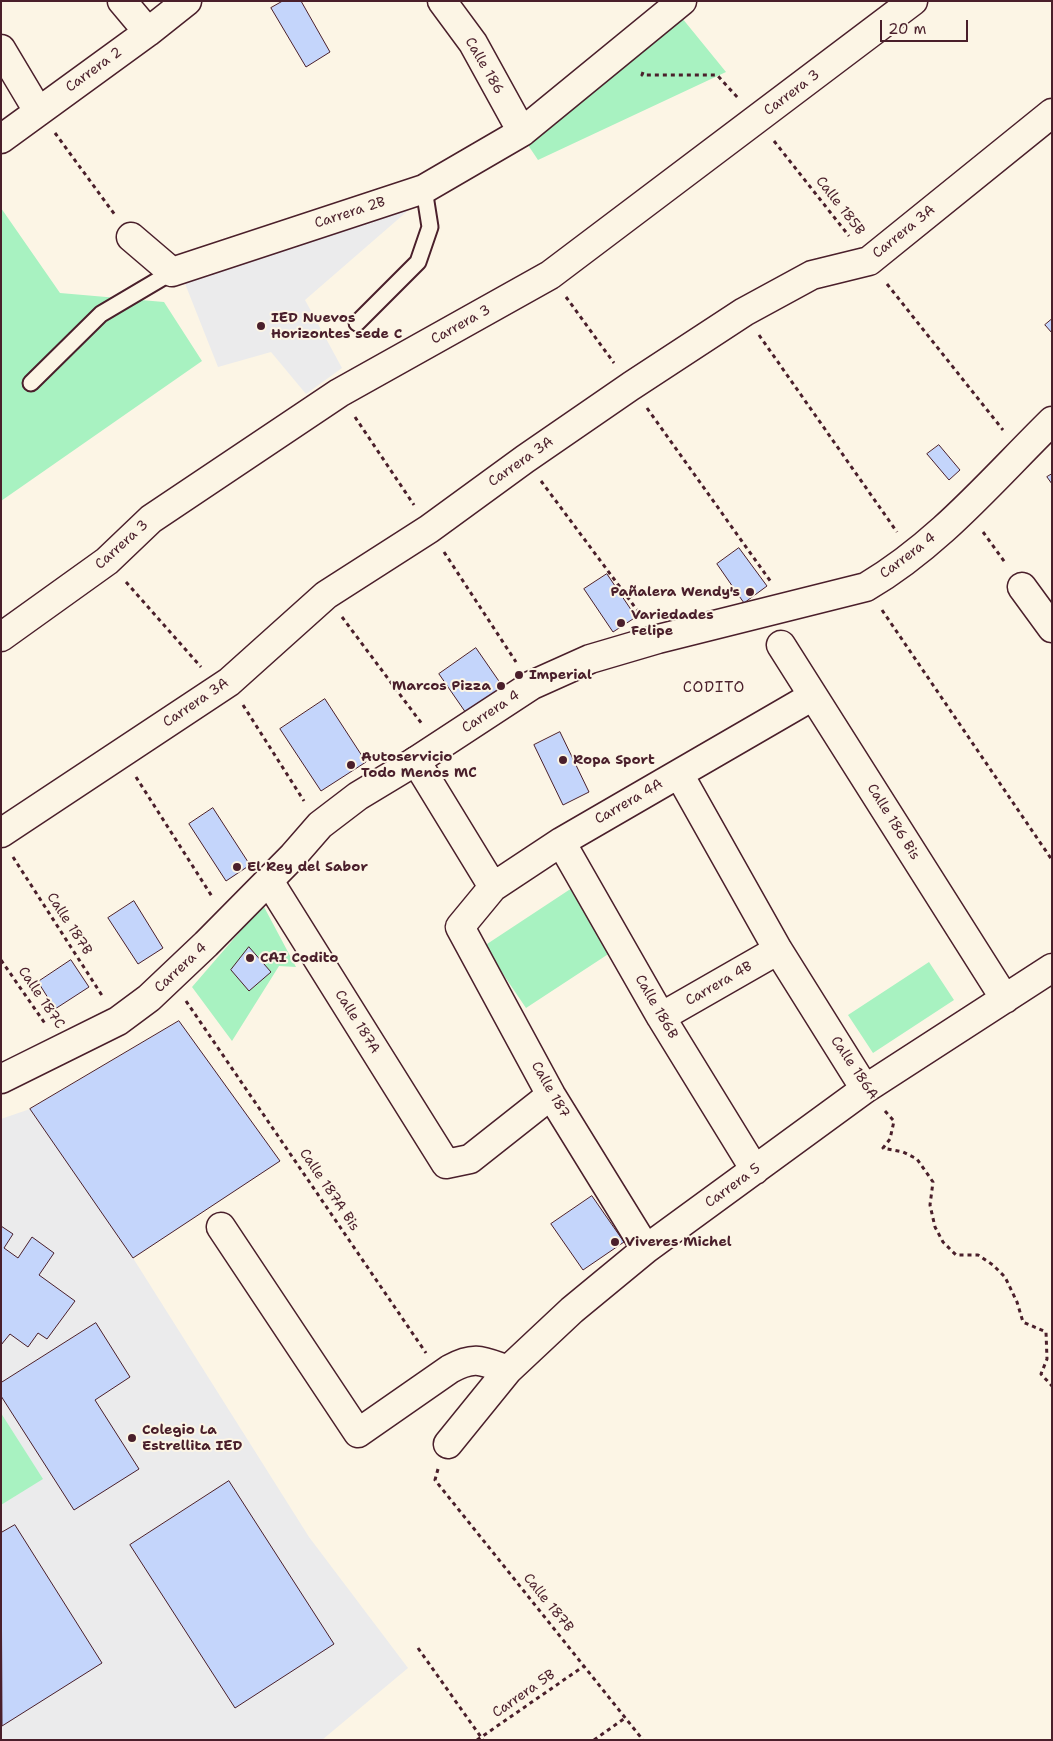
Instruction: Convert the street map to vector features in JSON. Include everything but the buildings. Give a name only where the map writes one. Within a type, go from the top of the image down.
[{"type":"street","points":[[122,1],[148,32]]},
{"type":"street","name":"Carrera 2","points":[[1,139],[148,32],[187,1]]},
{"type":"street","name":"Calle 186","points":[[442,1],[472,44],[522,132]]},
{"type":"street","name":"Carrera 2B","points":[[172,272],[424,189],[522,132],[682,1]]},
{"type":"street","name":"Carrera 3","points":[[1,637],[107,561],[151,519],[339,393],[550,275],[914,1]]},
{"type":"street","points":[[1,48],[38,111]]},
{"type":"street","name":"Carrera 3A","points":[[7,844],[121,753],[224,685],[326,595],[429,528],[524,459],[744,312],[812,275],[869,261],[1052,113]]},
{"type":"street","points":[[131,238],[172,272]]},
{"type":"street","name":"Carrera 4","points":[[1,1079],[118,1021],[149,998],[228,922],[293,856],[320,825],[358,796],[532,686],[590,659],[658,639],[866,587],[914,556],[966,508],[1052,421]]},
{"type":"street","points":[[1022,586],[1052,628]]},
{"type":"street","name":"Calle 186 Bis","points":[[781,645],[1005,999]]},
{"type":"street","name":"Carrera 4A","points":[[460,927],[493,886],[561,842],[813,696]]},
{"type":"street","points":[[416,761],[493,886]]},
{"type":"street","name":"Calle 186A","points":[[679,774],[778,950],[865,1089]]},
{"type":"street","name":"Calle 186B","points":[[561,842],[661,1017],[755,1170]]},
{"type":"street","name":"Calle 187A","points":[[269,881],[446,1164],[470,1158],[551,1095]]},
{"type":"street","name":"Calle 187","points":[[460,927],[551,1095],[646,1249]]},
{"type":"street","name":"Carrera 4B","points":[[661,1017],[778,950]]},
{"type":"street","name":"Carrera 5","points":[[448,1444],[508,1370],[572,1310],[646,1249],[865,1089],[1052,968]]},
{"type":"street","points":[[221,1227],[358,1433],[450,1369],[464,1362],[482,1360],[508,1370]]},
{"type":"lane","points":[[357,323],[418,262],[430,227],[424,189]]},
{"type":"lane","points":[[31,383],[101,314],[172,272]]},
{"type":"path","name":"Calle 185B","points":[[644,66],[642,75],[717,75],[757,119],[1021,452]]},
{"type":"path","points":[[38,111],[131,238]]},
{"type":"path","points":[[550,275],[789,606]]},
{"type":"path","points":[[744,312],[914,556]]},
{"type":"path","points":[[339,393],[532,686]]},
{"type":"path","points":[[524,459],[658,639]]},
{"type":"path","points":[[966,508],[1022,586]]},
{"type":"path","points":[[107,561],[224,685],[320,825]]},
{"type":"path","points":[[326,595],[439,746]]},
{"type":"path","points":[[880,608],[1052,860]]},
{"type":"path","points":[[121,753],[228,922]]},
{"type":"path","name":"Calle 187B","points":[[7,844],[118,1021]]},
{"type":"path","name":"Calle 187C","points":[[1,960],[62,1049]]},
{"type":"path","name":"Calle 187A Bis","points":[[170,977],[430,1359],[450,1369]]},
{"type":"path","name":"Calle 186A","points":[[865,1089],[894,1121],[890,1139],[883,1148],[903,1152],[917,1159],[933,1182],[930,1205],[935,1227],[943,1242],[956,1255],[978,1256],[993,1265],[1005,1277],[1017,1302],[1023,1322],[1046,1332],[1047,1359],[1041,1374],[1052,1386]]},
{"type":"path","name":"Calle 187B","points":[[434,1480],[643,1740]]},
{"type":"path","points":[[418,1648],[482,1738]]},
{"type":"path","name":"Carrera 5B","points":[[477,1740],[584,1666]]},
{"type":"path","points":[[594,1740],[625,1718]]},
{"type":"shaded area","name":"IED Nuevos Horizontes sede C","points":[[411,208],[305,300],[342,368],[306,394],[271,352],[218,367],[184,281]]},
{"type":"shaded area","name":"Colegio La Estrellita IED","points":[[30,1109],[133,1258],[309,1537],[408,1668],[322,1740],[1,1740],[1,1505],[42,1479],[1,1413],[1,1119]]},
{"type":"green space","points":[[682,18],[726,72],[538,160],[528,145]]},
{"type":"green space","points":[[1,208],[60,293],[164,302],[202,361],[1,501]]},
{"type":"green space","points":[[575,886],[616,949],[526,1008],[484,946]]},
{"type":"green space","points":[[263,905],[296,967],[279,966],[232,1041],[192,987]]},
{"type":"green space","points":[[929,962],[954,1000],[873,1053],[848,1015]]},
{"type":"green space","points":[[1,1413],[43,1479],[1,1505]]},
{"type":"place","name":"IED Nuevos Horizontes sede C","points":[[261,326]]},
{"type":"place","name":"Pañalera Wendy's","points":[[750,592]]},
{"type":"place","name":"Variedades Felipe","points":[[621,623]]},
{"type":"place","name":"Imperial","points":[[519,675]]},
{"type":"place","name":"Marcos Pizza","points":[[501,686]]},
{"type":"place","name":"Ropa Sport","points":[[563,760]]},
{"type":"place","name":"Autoservicio Todo Menos MC","points":[[351,765]]},
{"type":"place","name":"El Rey del Sabor","points":[[237,867]]},
{"type":"place","name":"CAI Codito","points":[[250,958]]},
{"type":"place","name":"Viveres Michel","points":[[615,1242]]},
{"type":"place","name":"Colegio La Estrellita IED","points":[[132,1438]]},
{"type":"district","name":"CODITO","points":[[714,688]]}]
